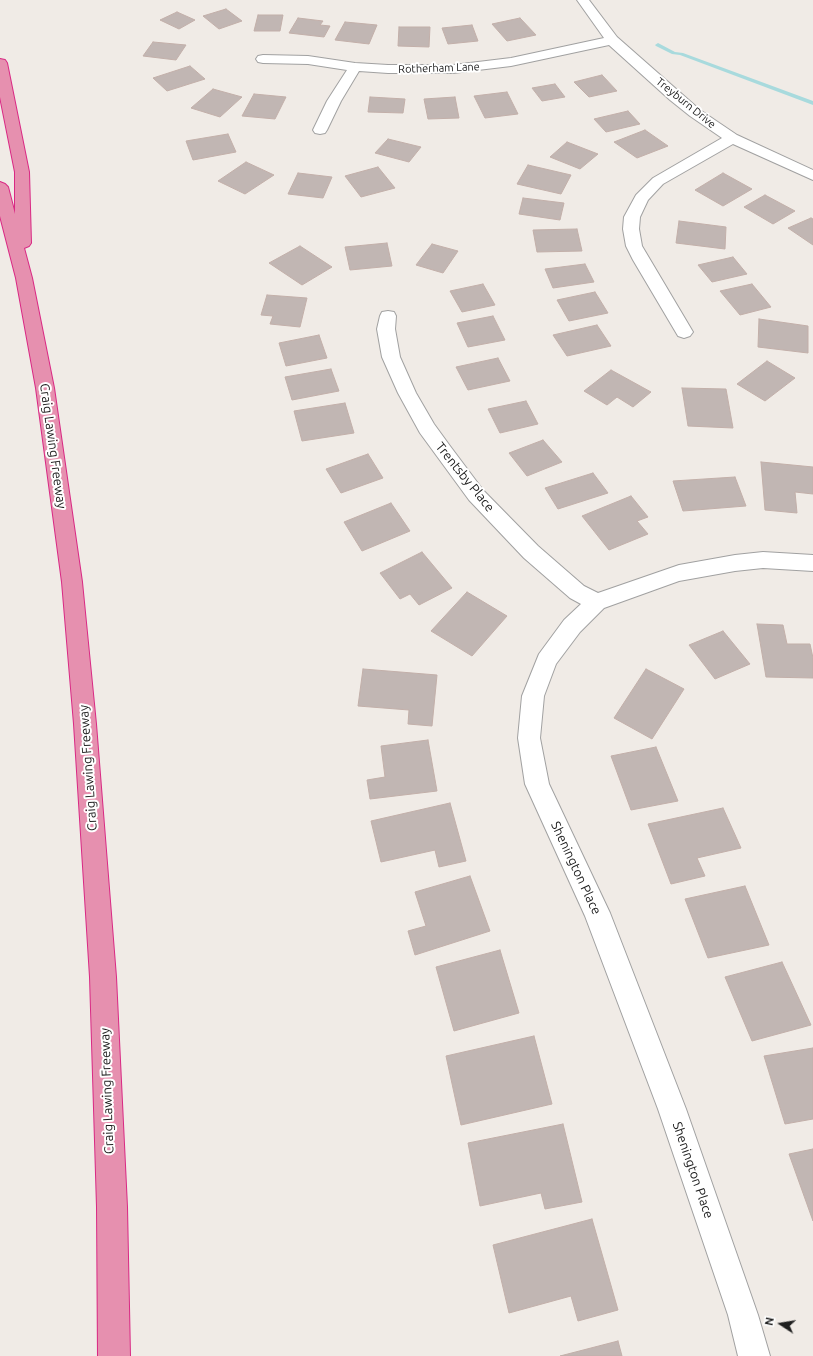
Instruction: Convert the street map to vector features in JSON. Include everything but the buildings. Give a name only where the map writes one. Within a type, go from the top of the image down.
[{"type":"highway","points":[[0,63],[22,172],[24,278]]},
{"type":"highway","name":"Craig Lawing Freeway","points":[[0,187],[24,278],[45,388],[70,567],[85,724],[103,977],[112,1207],[114,1356]]},
{"type":"street","name":"Treyburn Drive","points":[[583,0],[612,40],[675,97],[732,138],[813,176]]},
{"type":"street","name":"Rotherham Lane","points":[[263,59],[308,60],[355,67],[430,70],[475,67],[552,54],[612,40]]},
{"type":"street","points":[[320,130],[334,101],[355,67]]},
{"type":"street","points":[[684,332],[638,253],[631,229],[632,217],[640,198],[658,181],[732,138]]},
{"type":"street","name":"Trentsby Place","points":[[388,316],[386,330],[391,357],[407,393],[442,451],[476,495],[531,552],[577,592],[597,602]]},
{"type":"street","name":"Shenington Place","points":[[754,1356],[743,1315],[672,1109],[597,914],[537,784],[529,738],[533,696],[547,660],[572,626],[597,602],[653,581],[680,573],[763,560],[813,563]]},
{"type":"waterway","points":[[658,45],[674,53],[681,54],[813,103]]}]
